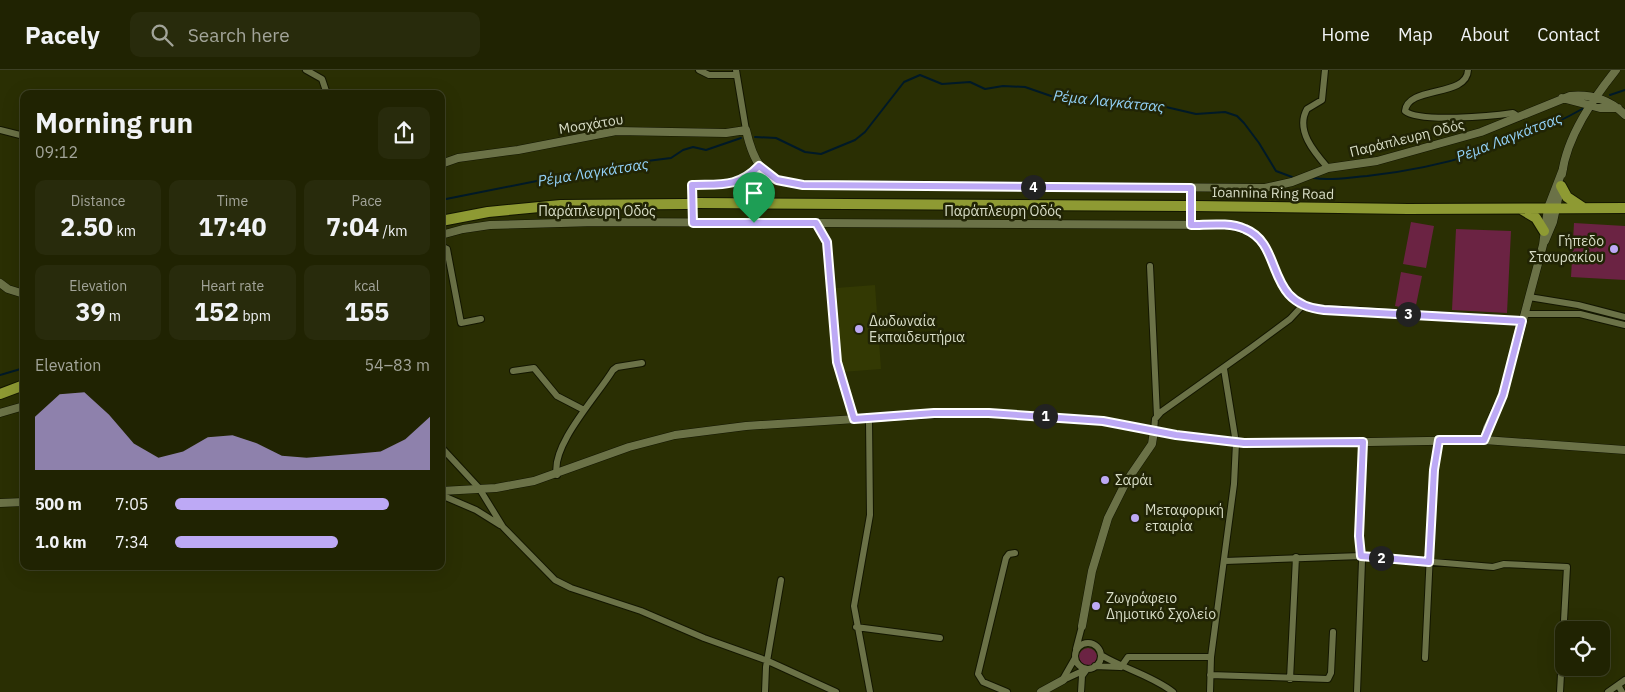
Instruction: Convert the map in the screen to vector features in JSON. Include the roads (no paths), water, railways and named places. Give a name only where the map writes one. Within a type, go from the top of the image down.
[{"type":"highway","points":[[1561,186],[1567,197],[1583,208]]},
{"type":"highway","name":"Ioannina Ring Road","points":[[445,221],[488,212],[554,205],[698,203],[1520,209],[1625,208]]},
{"type":"highway","points":[[1520,209],[1536,218],[1544,231]]},
{"type":"highway","points":[[0,394],[20,386]]},
{"type":"street","points":[[693,223],[692,185],[734,183],[746,178],[759,166],[746,130],[736,72],[709,75],[699,70]]},
{"type":"street","points":[[1325,70],[1322,100],[1307,109],[1303,122],[1308,142],[1328,168]]},
{"type":"street","points":[[1468,70],[1467,77],[1460,84],[1414,99],[1408,104],[1405,111],[1410,114],[1424,116],[1473,117],[1513,113],[1519,117]]},
{"type":"street","points":[[1484,440],[1503,395],[1563,169],[1575,136],[1590,106],[1616,70]]},
{"type":"street","points":[[310,71],[322,79],[326,90]]},
{"type":"street","name":"Παράπλευρη Οδός","points":[[759,166],[777,180],[803,185],[1265,188],[1292,182],[1328,168],[1377,161],[1481,132],[1562,98],[1577,95],[1596,98],[1618,108],[1625,115]]},
{"type":"street","points":[[1562,98],[1590,106],[1618,108]]},
{"type":"street","points":[[0,130],[20,135]]},
{"type":"street","name":"Μοσχάτου","points":[[445,163],[458,158],[527,148],[616,131],[726,133],[746,130]]},
{"type":"street","points":[[1543,245],[1544,231],[1561,186],[1563,169]]},
{"type":"street","points":[[1191,188],[1191,225]]},
{"type":"street","name":"Παράπλευρη Οδός","points":[[445,234],[473,227],[502,224],[596,222],[1232,226],[1250,231],[1259,238],[1286,291],[1302,305]]},
{"type":"street","points":[[816,223],[827,242],[837,362],[854,419]]},
{"type":"street","points":[[445,249],[447,250],[461,323],[481,318]]},
{"type":"street","points":[[1062,680],[1075,658],[1092,571],[1108,518],[1126,482],[1152,444],[1157,416],[1150,266]]},
{"type":"street","points":[[0,283],[8,289],[20,293]]},
{"type":"street","points":[[1529,297],[1582,306],[1625,317]]},
{"type":"street","points":[[1157,416],[1199,383],[1224,369],[1290,319],[1302,305],[1324,310],[1523,318],[1584,314],[1625,325]]},
{"type":"street","points":[[556,475],[555,466],[558,458],[584,410],[614,368],[642,363]]},
{"type":"street","points":[[513,372],[534,368],[557,396],[584,410]]},
{"type":"street","points":[[1210,692],[1211,658],[1234,484],[1236,442],[1224,369]]},
{"type":"street","points":[[0,413],[20,407]]},
{"type":"street","points":[[445,491],[508,486],[556,475],[629,447],[668,436],[746,426],[934,413],[989,413],[1103,421],[1154,431],[1236,442],[1484,440],[1625,450]]},
{"type":"street","points":[[869,418],[870,515],[854,606],[856,627],[870,692]]},
{"type":"street","points":[[1425,658],[1434,470],[1439,440]]},
{"type":"street","points":[[1357,692],[1361,556],[1359,536],[1363,442]]},
{"type":"street","points":[[445,451],[479,488],[503,527],[543,571],[564,585],[642,611],[704,638],[768,661],[836,692]]},
{"type":"street","points":[[445,498],[476,510],[503,527]]},
{"type":"street","points":[[0,503],[20,502]]},
{"type":"street","points":[[1007,692],[983,682],[978,674],[1006,558],[1009,554],[1015,553]]},
{"type":"street","points":[[1225,561],[1361,556],[1493,567],[1504,564],[1567,567],[1560,692]]},
{"type":"street","points":[[1290,678],[1296,558]]},
{"type":"street","points":[[765,692],[781,580]]},
{"type":"street","points":[[1082,626],[1091,643],[1098,648],[1101,655],[1121,667],[1152,678],[1173,692]]},
{"type":"street","points":[[856,627],[940,638]]},
{"type":"street","points":[[1210,675],[1329,678],[1333,632]]},
{"type":"street","points":[[1076,650],[1082,644],[1091,643]]},
{"type":"street","points":[[1095,666],[1101,655]]},
{"type":"street","points":[[1121,667],[1128,657],[1211,658]]},
{"type":"street","points":[[1075,658],[1079,666],[1087,669]]},
{"type":"street","points":[[1041,692],[1062,680],[1095,666],[1121,667]]},
{"type":"street","points":[[1081,692],[1082,676],[1087,669]]},
{"type":"street","points":[[1608,692],[1625,680]]},
{"type":"street","points":[[1618,685],[1622,692]]},
{"type":"waterway","name":"Ρέμα Λαγκάτσας","points":[[755,137],[776,138],[805,152],[821,154],[855,140],[865,132],[904,82],[920,75],[942,84],[970,82],[985,89],[1003,86],[1025,87],[1051,96],[1166,107],[1196,114],[1225,112],[1237,116],[1244,123],[1276,171],[1292,177]]},
{"type":"waterway","name":"Ρέμα Λαγκάτσας","points":[[1610,95],[1625,90]]},
{"type":"waterway","name":"Ρέμα Λαγκάτσας","points":[[1314,178],[1334,179],[1367,176],[1451,161],[1506,144],[1584,108]]},
{"type":"waterway","name":"Ρέμα Λαγκάτσας","points":[[445,199],[607,167],[631,167],[647,161],[671,158],[683,150],[693,147],[706,150],[741,138]]},
{"type":"waterway","name":"Ρέμα Λαγκάτσας","points":[[0,375],[20,369]]},
{"type":"place","name":"Γήπεδο Σταυρακίου","points":[[1614,249]]},
{"type":"place","name":"Δωδωναία Εκπαιδευτήρια","points":[[859,329]]},
{"type":"place","name":"Σαράι","points":[[1105,480]]},
{"type":"place","name":"Μεταφορική εταιρία","points":[[1135,518]]},
{"type":"place","name":"Ζωγράφειο Δημοτικό Σχολείο","points":[[1096,606]]}]
